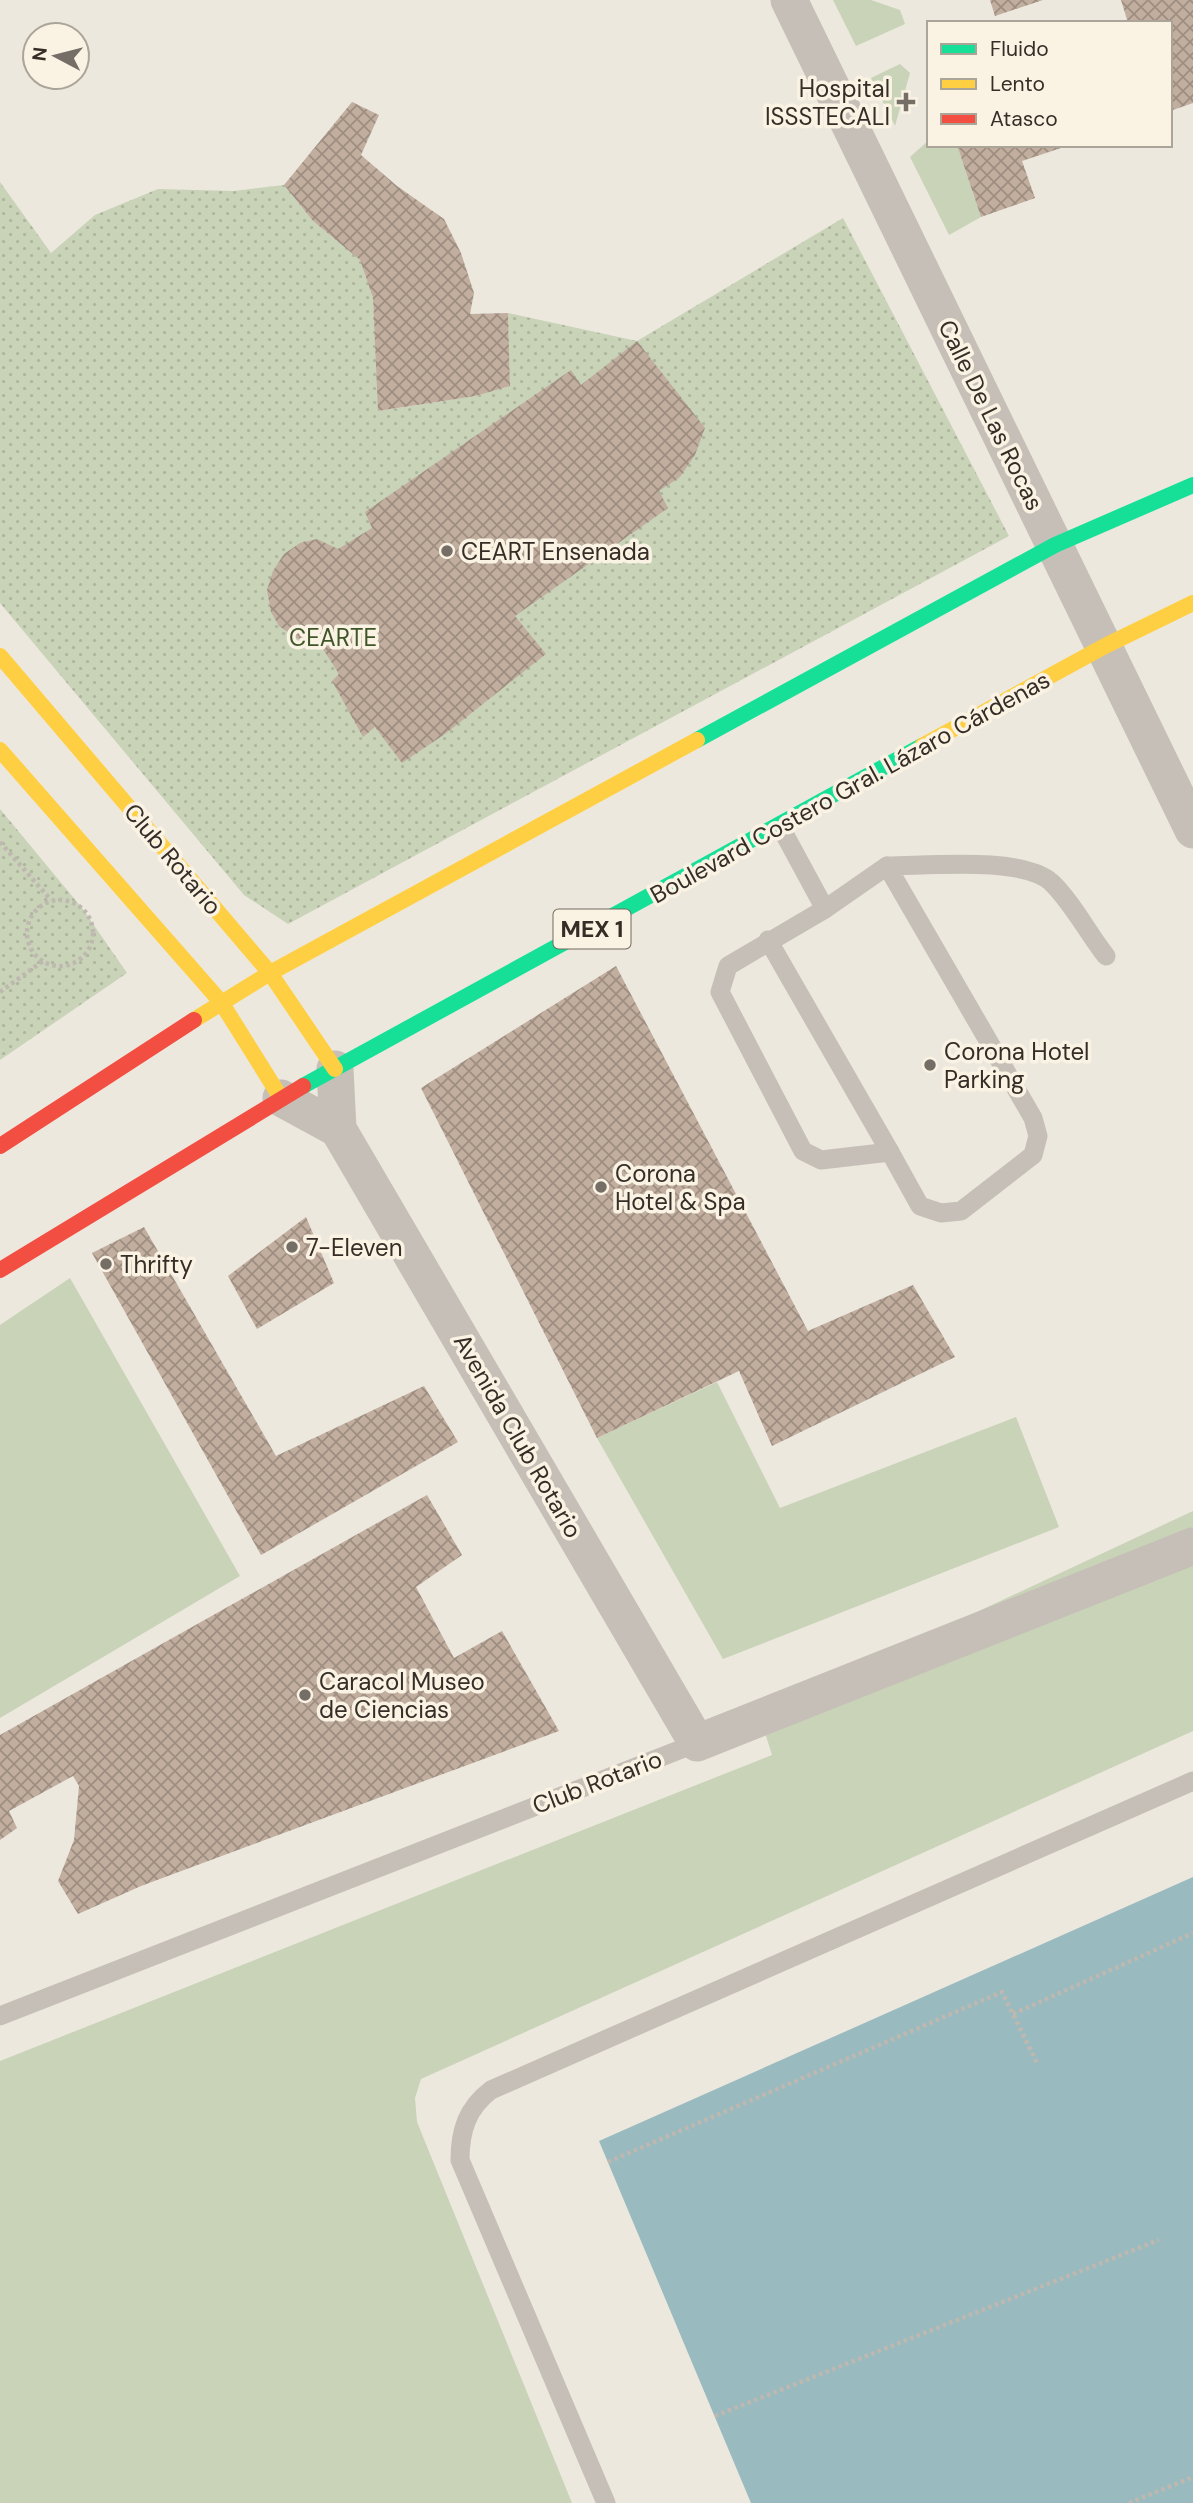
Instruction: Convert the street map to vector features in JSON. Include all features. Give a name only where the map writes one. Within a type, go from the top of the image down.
[{"type":"main road","points":[[0,1146],[270,973],[1055,545],[1193,485]]},
{"type":"main road","name":"Boulevard Costero Gral. Lázaro Cárdenas","points":[[0,1270],[281,1098],[1105,646],[1193,603]]},
{"type":"main road","name":"Club Rotario","points":[[0,656],[270,973],[335,1069]]},
{"type":"main road","points":[[0,750],[221,1002],[281,1098]]},
{"type":"street","name":"Calle De Las Rocas","points":[[789,0],[1193,830]]},
{"type":"street","name":"Avenida Club Rotario","points":[[335,1069],[338,1129],[697,1743]]},
{"type":"street","points":[[281,1098],[338,1129]]},
{"type":"street","name":"Club Rotario","points":[[697,1743],[1193,1546]]},
{"type":"lane","points":[[780,826],[825,909]]},
{"type":"lane","points":[[768,940],[920,1206],[941,1213],[961,1211],[1033,1155],[1038,1136],[1033,1118],[887,866]]},
{"type":"lane","points":[[890,1152],[821,1160],[803,1151],[720,992],[728,967],[768,940],[825,909],[887,866],[1008,866],[1031,869],[1051,882],[1105,956]]},
{"type":"lane","name":"Club Rotario","points":[[0,2016],[697,1743]]},
{"type":"lane","points":[[606,2503],[460,2160],[460,2134],[477,2100],[491,2090],[1193,1781]]},
{"type":"path","points":[[0,842],[51,900]]},
{"type":"path","points":[[51,900],[73,902],[89,916],[93,937],[90,948],[74,963],[64,966],[43,961],[30,944],[29,923],[33,913],[51,900]]},
{"type":"path","points":[[0,992],[43,961]]},
{"type":"path","points":[[1013,2014],[1193,1933]]},
{"type":"path","points":[[608,2162],[1002,1992],[1037,2063]]},
{"type":"path","points":[[715,2416],[1160,2240]]},
{"type":"path","points":[[1129,2503],[1193,2477]]},
{"type":"green space","points":[[833,0],[871,0],[900,10],[905,24],[856,46]]},
{"type":"green space","points":[[900,64],[910,73],[895,126],[871,78]]},
{"type":"green space","points":[[927,142],[927,147],[958,147],[981,217],[949,235],[910,157]]},
{"type":"green space","name":"CEARTE","points":[[0,182],[51,253],[95,215],[158,189],[234,191],[284,185],[313,221],[360,260],[373,298],[379,411],[476,396],[510,386],[508,313],[637,341],[843,218],[1009,536],[288,924],[244,895],[0,603]]},
{"type":"green space","points":[[0,809],[82,908],[127,973],[0,1060]]},
{"type":"green space","points":[[70,1278],[240,1576],[0,1718],[0,1325]]},
{"type":"green space","points":[[717,1382],[780,1508],[1016,1417],[1059,1527],[723,1659],[597,1438]]},
{"type":"green space","points":[[1193,1511],[1193,1731],[421,2079],[415,2098],[417,2122],[572,2503],[0,2503],[0,2061],[772,1755],[759,1714]]},
{"type":"water","points":[[1193,1877],[1193,2503],[751,2503],[599,2141]]},
{"type":"building","points":[[990,0],[1043,0],[995,16]]},
{"type":"building","points":[[1121,0],[1193,0],[1193,103],[1172,110],[1172,21],[1127,21]]},
{"type":"building","points":[[352,102],[379,115],[361,155],[397,186],[444,219],[461,253],[474,293],[470,314],[508,313],[510,386],[476,396],[378,411],[373,298],[360,260],[313,221],[284,185]]},
{"type":"building","points":[[958,147],[1064,147],[1022,161],[1035,198],[981,217]]},
{"type":"building","name":"CEART Ensenada","points":[[637,341],[705,428],[695,455],[680,477],[659,491],[668,508],[515,616],[546,654],[445,734],[402,763],[375,727],[363,737],[332,681],[339,674],[319,643],[296,638],[279,626],[271,612],[267,590],[273,571],[284,554],[300,543],[317,539],[338,549],[372,528],[365,512],[571,370],[581,385]]},
{"type":"building","name":"Corona Hotel & Spa","points":[[616,966],[808,1331],[913,1285],[955,1357],[772,1446],[739,1371],[597,1438],[421,1088]]},
{"type":"building","name":"7-Eleven","points":[[306,1217],[334,1283],[257,1329],[228,1276]]},
{"type":"building","points":[[144,1227],[276,1456],[424,1386],[458,1442],[261,1555],[92,1253]]},
{"type":"building","name":"Caracol Museo de Ciencias","points":[[427,1495],[462,1555],[416,1587],[454,1658],[502,1631],[559,1731],[141,1886],[78,1914],[58,1881],[74,1840],[79,1786],[73,1776],[9,1811],[17,1828],[0,1840],[0,1735]]},
{"type":"traffic: fast","points":[[697,740],[1055,545],[1193,485]]},
{"type":"traffic: fast","points":[[303,1086],[922,746]]},
{"type":"traffic: slow","points":[[922,746],[1105,646],[1193,603]]},
{"type":"traffic: slow","points":[[0,656],[270,973],[335,1069]]},
{"type":"traffic: slow","points":[[194,1020],[270,973],[697,740]]},
{"type":"traffic: slow","points":[[0,750],[221,1002],[281,1098]]},
{"type":"traffic: jam","points":[[0,1146],[194,1020]]},
{"type":"traffic: jam","points":[[0,1270],[303,1086]]},
{"type":"place","name":"Hospital ISSSTECALI","points":[[906,102]]},
{"type":"place","name":"CEART Ensenada","points":[[447,551]]},
{"type":"place","name":"Corona Hotel Parking","points":[[930,1065]]},
{"type":"place","name":"Corona Hotel & Spa","points":[[601,1187]]},
{"type":"place","name":"7-Eleven","points":[[292,1247]]},
{"type":"place","name":"Thrifty","points":[[106,1264]]},
{"type":"place","name":"Caracol Museo de Ciencias","points":[[305,1695]]}]
